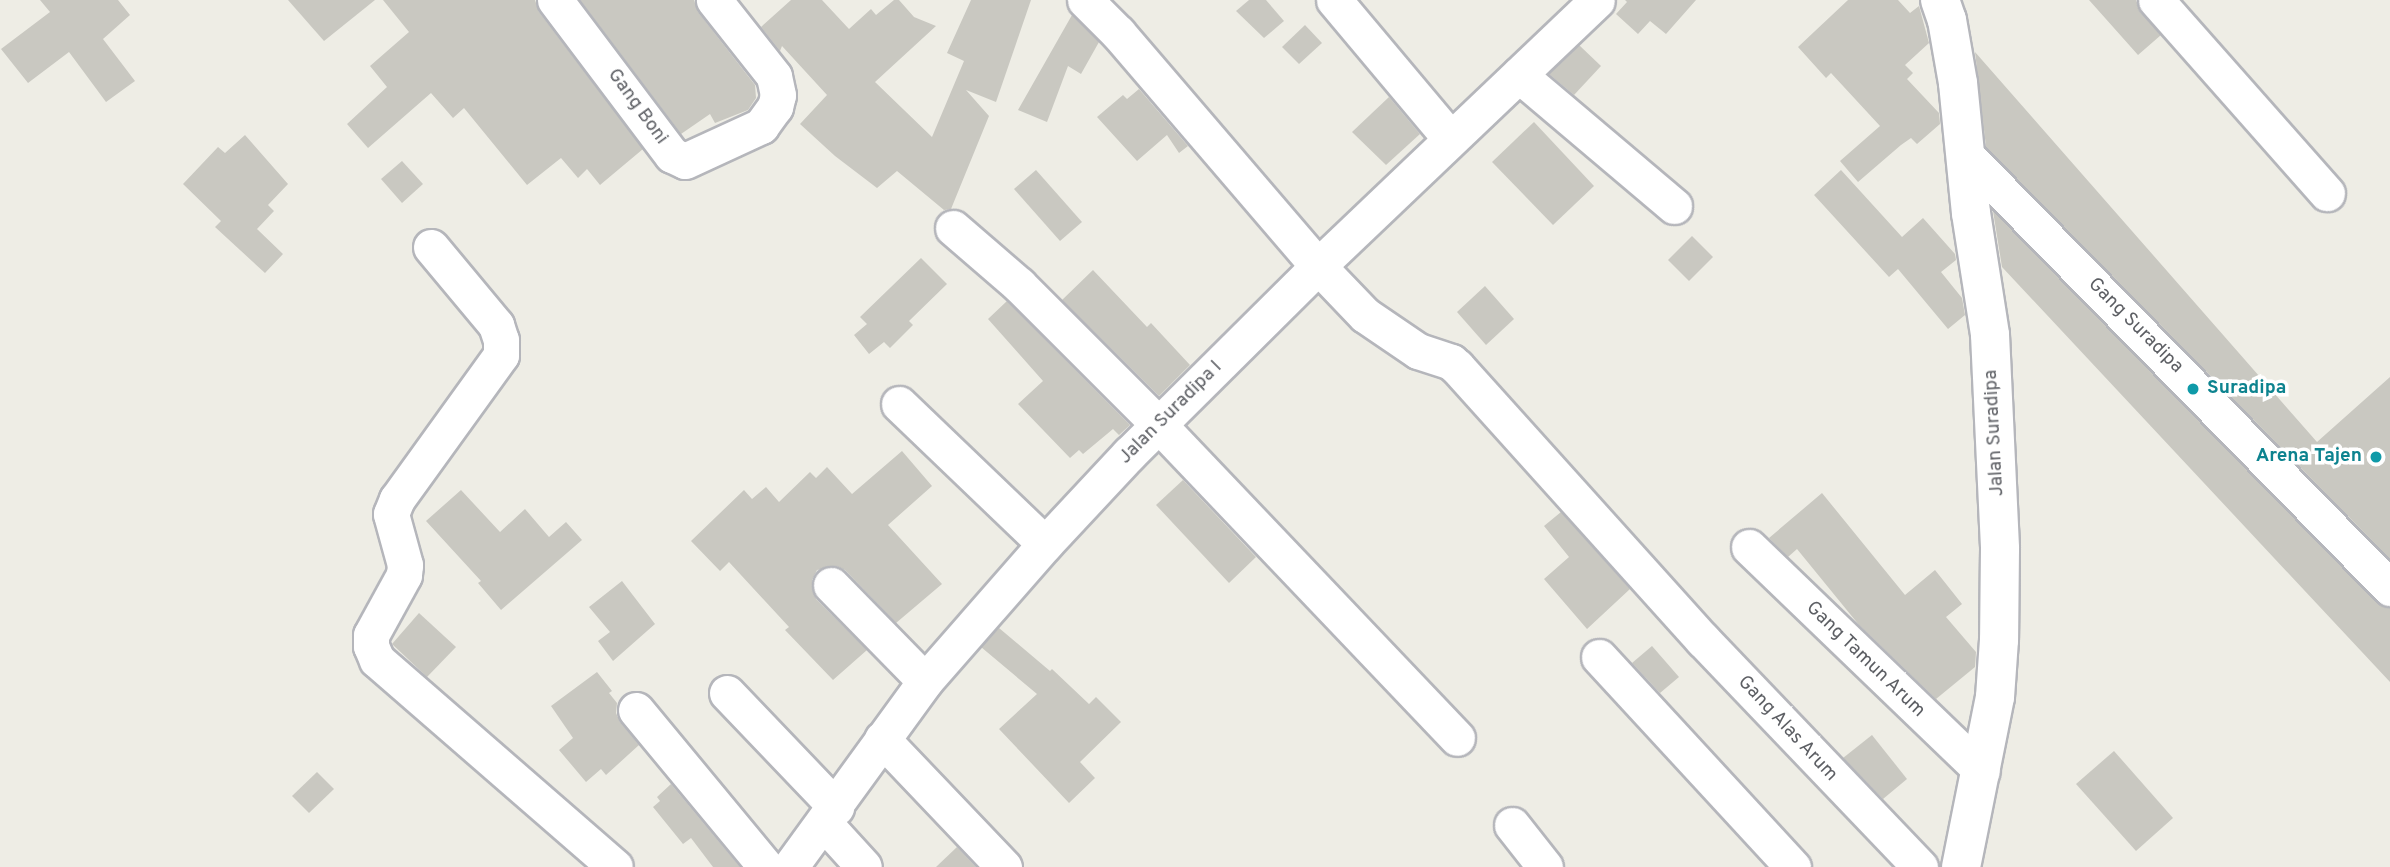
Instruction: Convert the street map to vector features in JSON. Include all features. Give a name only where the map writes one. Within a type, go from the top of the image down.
[{"type":"street","name":"Gang Boni","points":[[555,0],[672,156],[685,161],[761,126],[775,107],[778,95],[774,76],[716,2]]},
{"type":"street","name":"Gang Alas Arum","points":[[1085,0],[1118,33],[1318,266],[1365,315],[1395,338],[1457,367],[1657,588],[1920,867]]},
{"type":"street","points":[[1334,0],[1450,138]]},
{"type":"street","name":"Jalan Suradipa","points":[[1940,0],[1947,20],[1990,335],[2000,549],[1995,697],[1961,867]]},
{"type":"street","points":[[2156,0],[2327,193]]},
{"type":"street","name":"Jalan Suradipa I","points":[[790,867],[925,681],[1045,544],[1318,266],[1519,75],[1587,4]]},
{"type":"street","points":[[1519,75],[1674,206]]},
{"type":"street","name":"Gang Suradipa","points":[[1966,156],[2390,588]]},
{"type":"street","points":[[953,228],[1019,285],[1159,425],[1457,738]]},
{"type":"street","points":[[431,247],[496,325],[501,340],[501,355],[397,499],[391,514],[405,565],[404,575],[371,635],[371,646],[377,660],[615,867]]},
{"type":"street","points":[[899,404],[1045,544]]},
{"type":"street","name":"Gang Tamun Arum","points":[[1749,547],[1982,771]]},
{"type":"street","points":[[831,585],[925,681]]},
{"type":"street","points":[[1599,657],[1793,867]]},
{"type":"street","points":[[727,693],[830,815],[864,867]]},
{"type":"street","points":[[636,710],[766,867]]},
{"type":"street","points":[[882,739],[1004,867]]},
{"type":"street","points":[[1512,825],[1545,867]]},
{"type":"building","points":[[40,0],[118,0],[130,15],[103,39],[135,81],[106,102],[69,52],[28,83],[1,49],[50,12]]},
{"type":"building","points":[[288,0],[375,0],[324,41]]},
{"type":"building","points":[[383,0],[535,0],[539,12],[643,149],[600,185],[587,169],[578,178],[561,158],[527,185],[464,108],[453,118],[431,93],[368,148],[347,124],[387,87],[370,66],[409,32]]},
{"type":"building","points":[[580,0],[694,0],[698,12],[755,85],[756,98],[748,110],[715,123],[710,114],[681,134]]},
{"type":"building","points":[[791,0],[822,0],[849,29],[871,9],[876,15],[894,0],[899,0],[914,17],[936,26],[875,82],[932,137],[964,61],[947,53],[971,0],[1031,0],[996,102],[966,90],[989,116],[951,209],[944,210],[897,171],[877,188],[835,156],[800,124],[827,95],[782,46],[780,51],[761,27]]},
{"type":"building","points":[[1249,0],[1266,0],[1284,21],[1264,38],[1236,11]]},
{"type":"building","points":[[1625,0],[1696,0],[1666,34],[1650,21],[1638,34],[1616,14],[1627,2]]},
{"type":"building","points":[[1848,0],[1898,0],[1910,13],[1919,6],[1929,43],[1905,65],[1913,73],[1907,79],[1939,113],[1940,124],[1917,144],[1911,138],[1901,145],[1858,182],[1840,161],[1880,126],[1831,73],[1826,78],[1798,47]]},
{"type":"building","points":[[2089,0],[2136,0],[2141,13],[2161,35],[2138,55]]},
{"type":"building","points":[[1072,15],[1099,42],[1081,74],[1068,66],[1047,122],[1018,110]]},
{"type":"building","points":[[1305,25],[1322,43],[1299,64],[1282,47]]},
{"type":"building","points":[[1579,45],[1601,66],[1574,95],[1549,74]]},
{"type":"building","points":[[1975,52],[2317,442],[2390,377],[2390,559],[1986,147]]},
{"type":"building","points":[[1139,89],[1188,146],[1179,153],[1167,135],[1137,161],[1097,117],[1123,95],[1127,99]]},
{"type":"building","points":[[1389,97],[1420,134],[1386,165],[1352,132]]},
{"type":"building","points":[[1534,122],[1594,186],[1553,225],[1492,162]]},
{"type":"building","points":[[245,135],[288,184],[268,205],[274,211],[257,229],[283,254],[265,273],[215,227],[221,221],[183,184],[218,147],[225,153]]},
{"type":"building","points":[[402,161],[423,184],[402,203],[381,179]]},
{"type":"building","points":[[1036,170],[1082,222],[1060,241],[1014,189]]},
{"type":"building","points":[[1841,170],[1902,237],[1923,218],[1955,254],[1956,260],[1941,272],[1962,298],[1965,315],[1948,329],[1898,269],[1889,277],[1814,195]]},
{"type":"building","points":[[1993,211],[2376,602],[2390,608],[2390,682],[2002,267]]},
{"type":"building","points":[[1692,236],[1713,257],[1689,281],[1668,260]]},
{"type":"building","points":[[921,258],[947,284],[909,321],[913,325],[890,348],[884,342],[869,354],[854,335],[867,324],[860,317]]},
{"type":"building","points":[[1093,270],[1147,327],[1151,323],[1190,365],[1159,396],[1062,300]]},
{"type":"building","points":[[1485,286],[1514,319],[1486,345],[1457,312]]},
{"type":"building","points":[[1007,301],[1130,425],[1119,435],[1113,429],[1083,454],[1079,450],[1070,458],[1018,404],[1043,381],[988,319]]},
{"type":"building","points":[[902,451],[932,486],[888,525],[942,584],[896,623],[845,570],[836,566],[817,570],[812,580],[816,599],[867,650],[833,680],[785,630],[789,627],[729,562],[720,571],[691,541],[744,490],[752,499],[766,487],[779,502],[810,472],[816,478],[827,467],[852,494]]},
{"type":"building","points":[[1183,480],[1256,557],[1229,583],[1156,505]]},
{"type":"building","points":[[461,490],[500,532],[525,509],[549,537],[566,522],[582,540],[501,610],[478,583],[481,581],[426,521]]},
{"type":"building","points":[[1822,493],[1905,595],[1935,570],[1962,604],[1946,617],[1976,652],[1975,667],[1936,699],[1859,625],[1797,549],[1788,557],[1769,538]]},
{"type":"building","points":[[1561,512],[1630,589],[1587,629],[1544,579],[1569,557],[1544,526]]},
{"type":"building","points":[[622,581],[655,624],[613,661],[598,641],[610,632],[589,607]]},
{"type":"building","points":[[419,613],[456,647],[427,677],[392,644]]},
{"type":"building","points":[[999,628],[1050,671],[1052,669],[1089,704],[1096,697],[1121,722],[1080,762],[1095,778],[1069,803],[999,729],[1037,694],[981,647]]},
{"type":"building","points":[[1652,646],[1679,677],[1660,693],[1632,663]]},
{"type":"building","points":[[597,672],[612,691],[609,693],[617,703],[616,713],[620,722],[639,745],[606,775],[601,769],[586,782],[559,750],[573,738],[551,706]]},
{"type":"building","points":[[1872,735],[1907,779],[1883,799],[1843,758]]},
{"type":"building","points":[[2114,751],[2173,818],[2136,851],[2076,784]]},
{"type":"building","points":[[317,772],[334,789],[309,813],[292,796]]},
{"type":"building","points":[[671,784],[740,867],[713,867],[691,838],[683,844],[653,807],[660,801],[657,797]]},
{"type":"building","points":[[957,847],[976,867],[936,867]]},
{"type":"place","name":"Suradipa","points":[[2193,389]]},
{"type":"place","name":"Arena Tajen","points":[[2376,457]]}]
